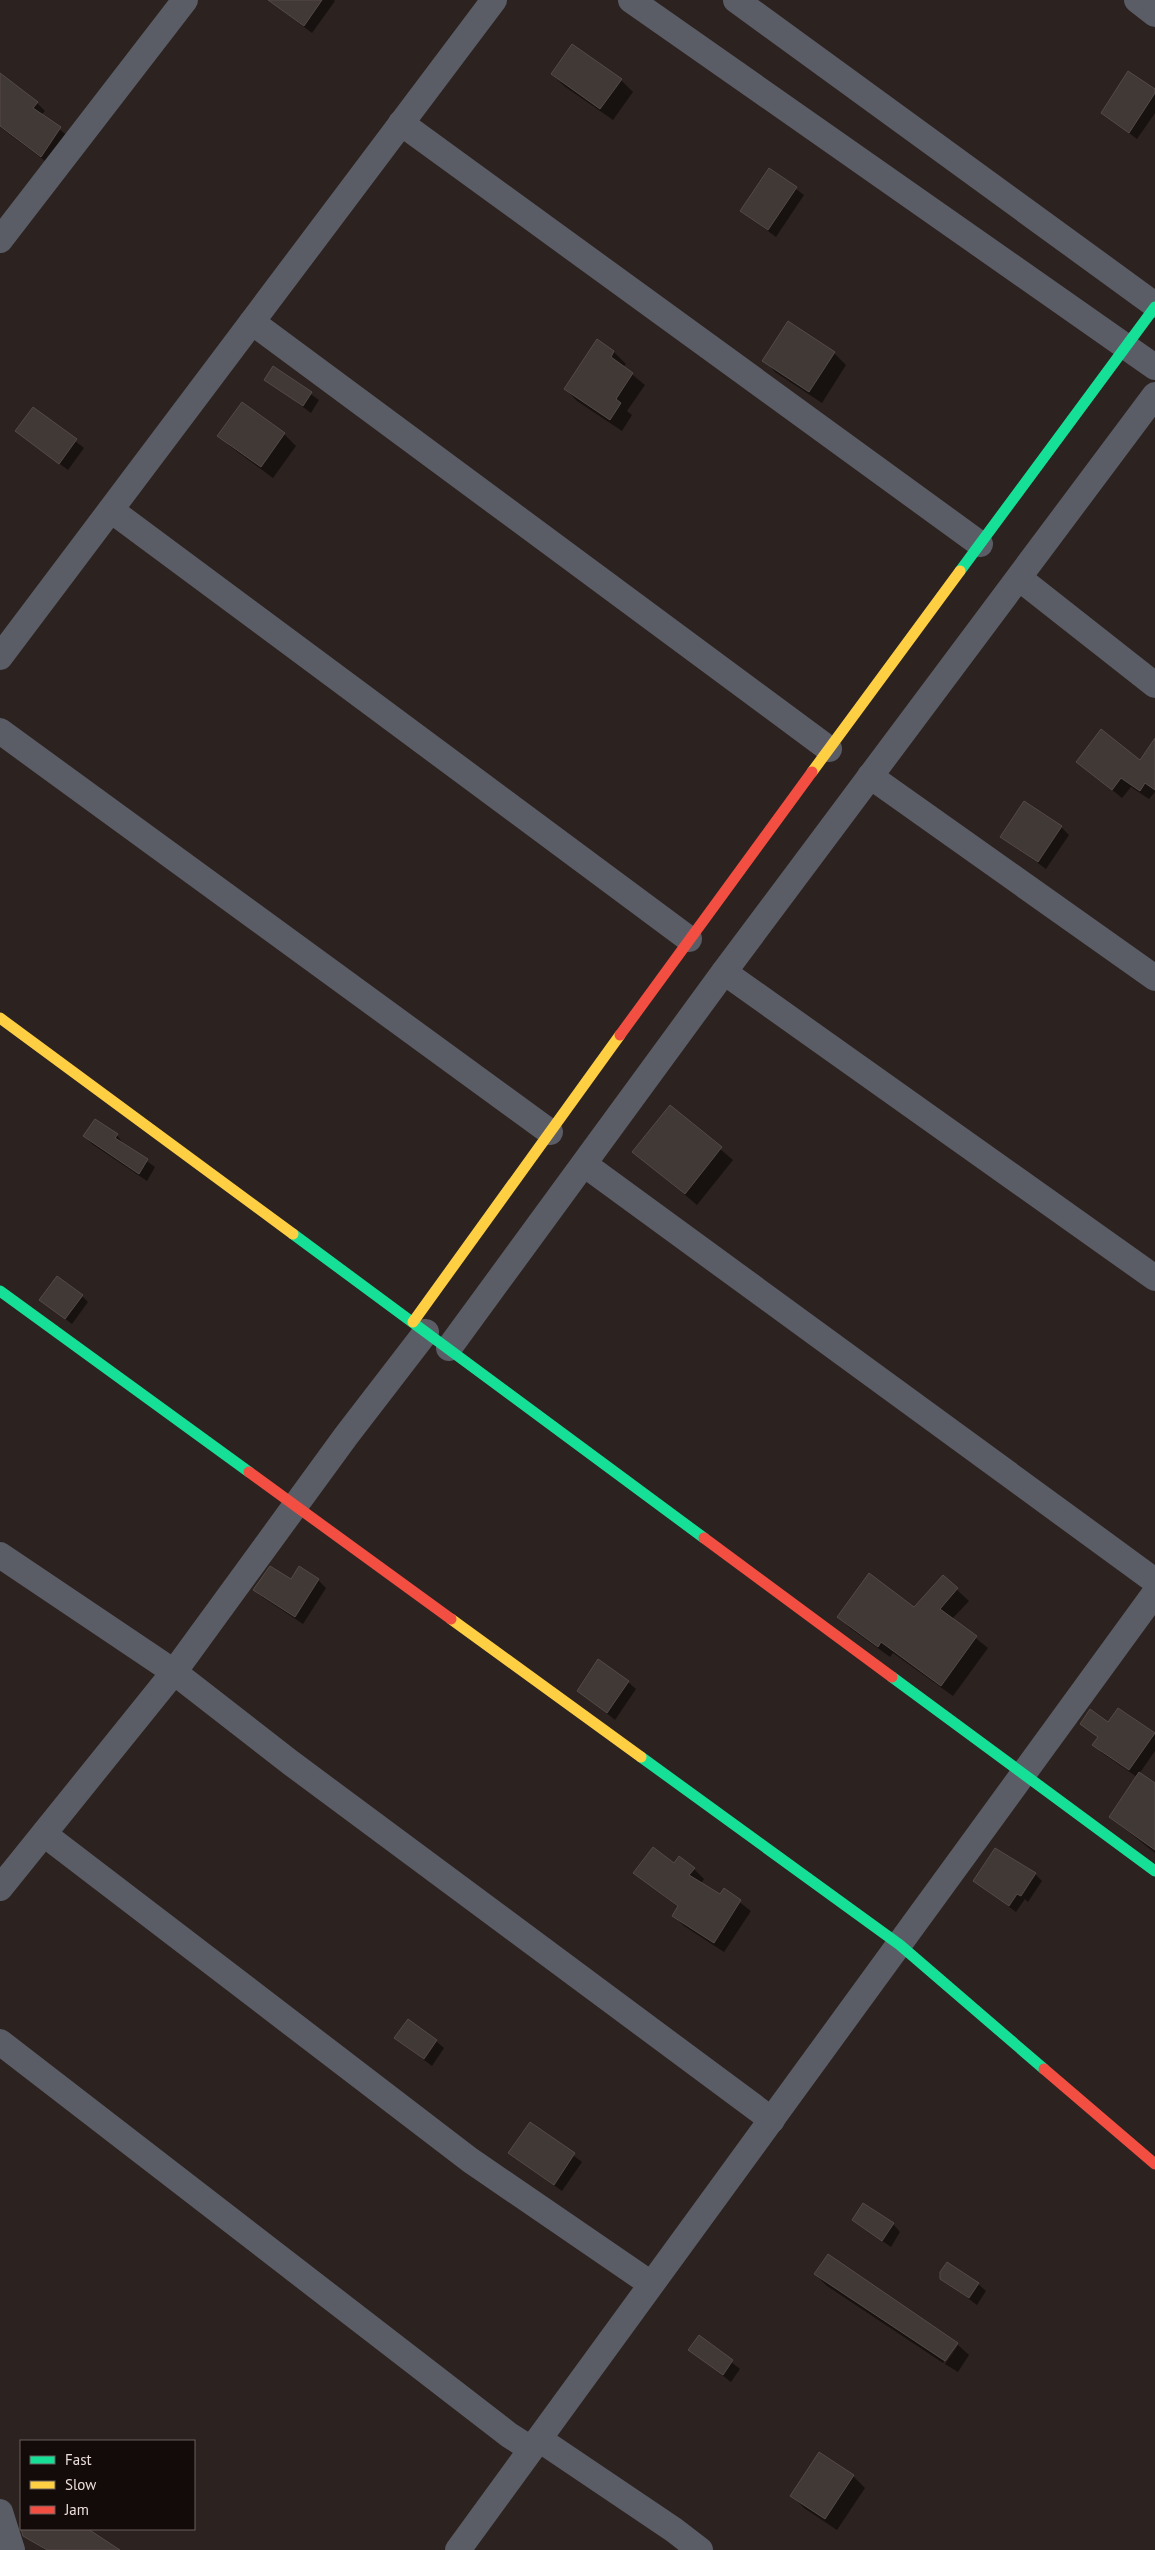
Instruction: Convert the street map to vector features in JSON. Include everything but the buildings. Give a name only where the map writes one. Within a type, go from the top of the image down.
[{"type":"street","points":[[0,240],[185,0]]},
{"type":"street","points":[[0,657],[494,0]]},
{"type":"street","points":[[631,0],[1155,367]]},
{"type":"street","points":[[0,1888],[174,1672],[295,1505],[420,1327],[550,1132],[689,939],[1155,306],[736,0]]},
{"type":"street","points":[[1137,0],[1155,14]]},
{"type":"street","points":[[401,123],[980,544]]},
{"type":"street","points":[[252,322],[829,749]]},
{"type":"street","points":[[449,1348],[724,972],[1155,395]]},
{"type":"street","points":[[111,510],[689,939]]},
{"type":"street","points":[[1019,578],[1155,685]]},
{"type":"street","points":[[0,731],[550,1132]]},
{"type":"street","points":[[870,776],[1155,978]]},
{"type":"street","points":[[724,972],[1155,1278]]},
{"type":"street","points":[[0,1018],[449,1348],[1155,1872]]},
{"type":"street","points":[[584,1164],[1155,1581]]},
{"type":"street","points":[[0,1291],[900,1945],[1155,2164]]},
{"type":"street","points":[[0,1555],[174,1672],[291,1763],[772,2120]]},
{"type":"street","points":[[458,2550],[1155,1593]]},
{"type":"street","points":[[44,1834],[470,2160],[652,2284]]},
{"type":"street","points":[[0,2042],[501,2429],[535,2444],[674,2530],[700,2550]]},
{"type":"street","points":[[0,2512],[12,2550]]},
{"type":"traffic: fast","points":[[960,571],[1155,307]]},
{"type":"traffic: fast","points":[[293,1234],[704,1538]]},
{"type":"traffic: fast","points":[[0,1291],[249,1472]]},
{"type":"traffic: fast","points":[[892,1677],[1155,1871]]},
{"type":"traffic: fast","points":[[641,1757],[900,1945],[1044,2069]]},
{"type":"traffic: slow","points":[[812,772],[960,571]]},
{"type":"traffic: slow","points":[[0,1018],[293,1234]]},
{"type":"traffic: slow","points":[[413,1322],[620,1035]]},
{"type":"traffic: slow","points":[[451,1619],[641,1757]]},
{"type":"traffic: jam","points":[[620,1035],[812,772]]},
{"type":"traffic: jam","points":[[249,1472],[451,1619]]},
{"type":"traffic: jam","points":[[704,1538],[892,1677]]},
{"type":"traffic: jam","points":[[1044,2069],[1155,2164]]}]
